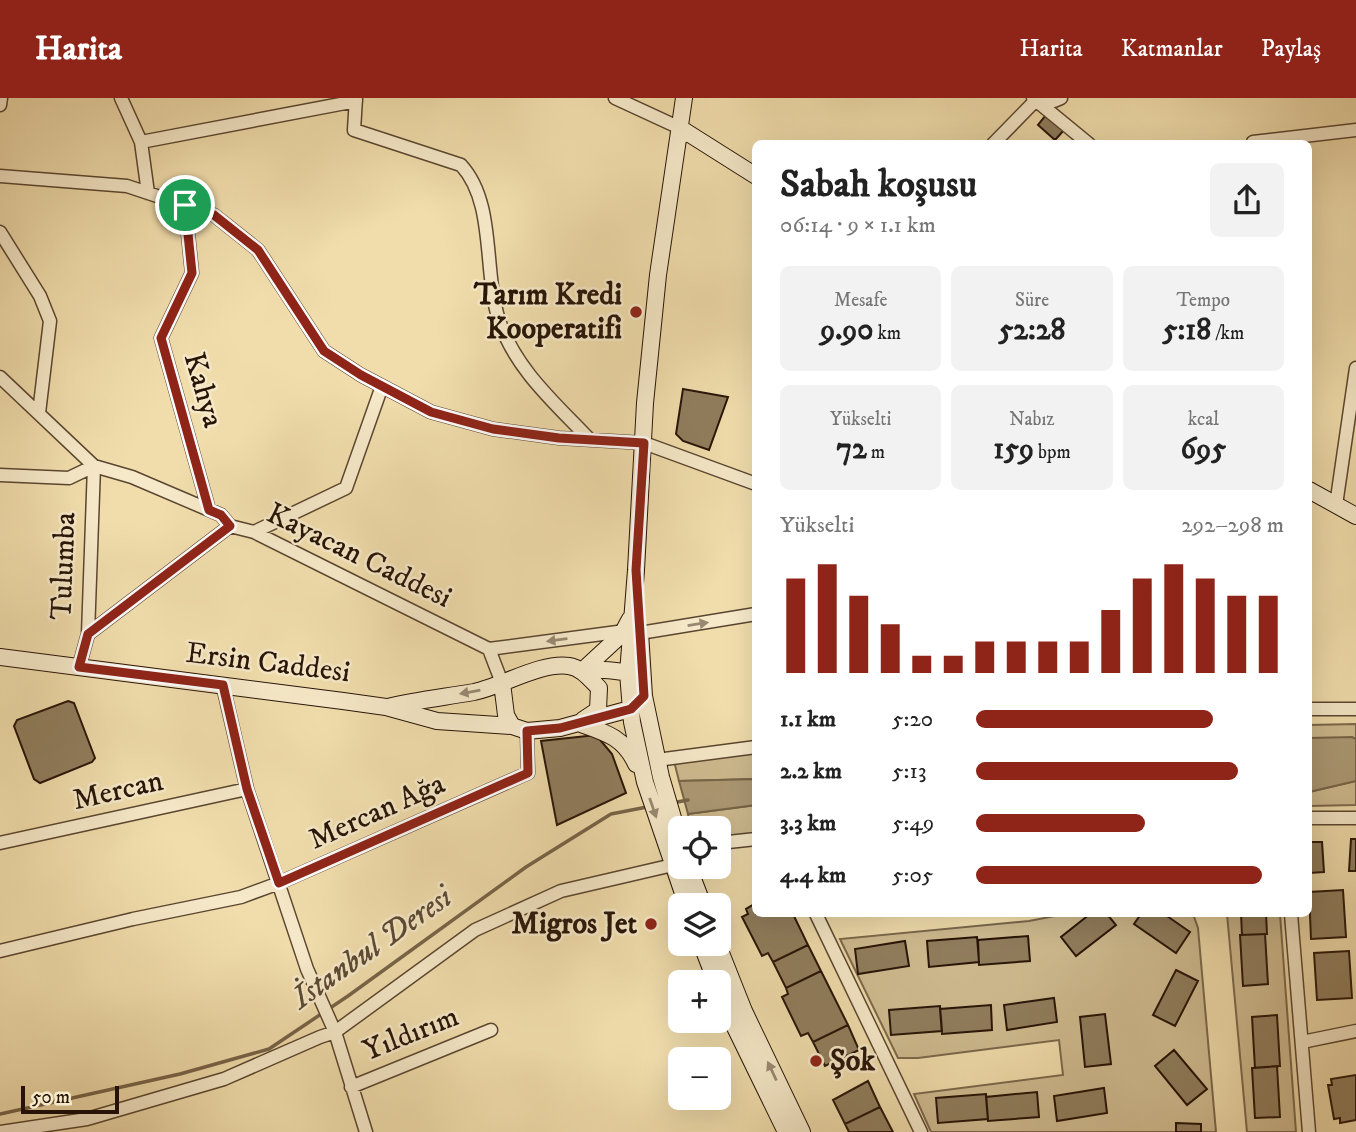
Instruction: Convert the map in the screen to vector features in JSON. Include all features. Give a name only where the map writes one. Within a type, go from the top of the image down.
[{"type":"main road","points":[[583,671],[632,632],[645,403],[658,275],[684,98]]},
{"type":"main road","points":[[680,128],[752,173]]},
{"type":"main road","points":[[1312,491],[1356,516]]},
{"type":"main road","points":[[636,570],[632,632],[635,674],[644,696],[662,777],[668,823]]},
{"type":"main road","points":[[633,613],[635,674],[631,709],[645,782]]},
{"type":"main road","name":"Ersin Caddesi","points":[[0,657],[386,708],[437,721],[520,728],[578,723],[631,709]]},
{"type":"main road","points":[[386,708],[416,700],[476,691],[539,670],[568,666],[583,671],[599,688],[598,710],[578,723]]},
{"type":"main road","points":[[583,671],[600,668],[613,673],[635,674]]},
{"type":"main road","points":[[502,683],[506,715],[520,728]]},
{"type":"main road","points":[[631,709],[644,696]]},
{"type":"main road","points":[[578,723],[614,735],[631,751],[668,829]]},
{"type":"main road","points":[[722,956],[744,1011],[802,1132]]},
{"type":"main road","points":[[731,1019],[786,1132]]},
{"type":"street","points":[[0,105],[1,98]]},
{"type":"street","points":[[121,98],[141,142],[148,193]]},
{"type":"street","points":[[615,98],[680,128]]},
{"type":"street","points":[[1034,99],[1054,101],[1061,98]]},
{"type":"street","points":[[141,142],[356,99],[354,130],[461,165],[470,175],[482,205],[492,291],[506,340],[536,383],[590,440]]},
{"type":"street","points":[[997,140],[1034,99]]},
{"type":"street","points":[[1034,99],[1084,140]]},
{"type":"street","points":[[1270,140],[1356,130]]},
{"type":"street","points":[[0,176],[127,186],[214,215],[258,250],[324,351],[431,412],[493,429],[644,443],[752,483]]},
{"type":"street","name":"Kahya","points":[[185,205],[192,273],[161,338],[209,510]]},
{"type":"street","points":[[0,232],[40,296],[50,321],[39,413]]},
{"type":"street","points":[[1336,505],[1356,368]]},
{"type":"street","name":"Kayacan Caddesi","points":[[0,377],[94,466],[132,477],[221,515],[230,526],[254,532],[489,649]]},
{"type":"street","points":[[254,532],[346,488],[382,386]]},
{"type":"street","points":[[0,475],[69,478],[94,466]]},
{"type":"street","name":"Tulumba","points":[[79,667],[88,634],[94,466]]},
{"type":"street","points":[[88,634],[230,526]]},
{"type":"street","points":[[502,683],[489,649],[752,615]]},
{"type":"street","points":[[223,685],[247,789],[307,969],[332,1027],[366,1132]]},
{"type":"street","points":[[1312,709],[1356,709]]},
{"type":"street","name":"Mercan Ağa","points":[[0,951],[133,919],[241,897],[279,883],[528,773],[520,728]]},
{"type":"street","points":[[657,760],[752,748]]},
{"type":"street","name":"Mercan","points":[[0,844],[247,789]]},
{"type":"street","points":[[1312,818],[1356,818]]},
{"type":"street","points":[[731,842],[752,839]]},
{"type":"street","points":[[0,1132],[87,1119],[224,1079],[320,1037],[475,930],[561,891],[668,868]]},
{"type":"street","points":[[817,917],[921,1132]]},
{"type":"street","points":[[1292,917],[1309,1132]]},
{"type":"street","name":"Yıldırım","points":[[351,1087],[491,1030]]},
{"type":"street","points":[[1303,1042],[1356,1031]]},
{"type":"shaded area","points":[[1356,724],[1356,739],[1312,738],[1312,725]]},
{"type":"shaded area","points":[[1312,738],[1356,739],[1356,781],[1312,791]]},
{"type":"shaded area","points":[[752,753],[752,779],[679,781],[674,761]]},
{"type":"shaded area","points":[[752,779],[752,806],[688,814],[679,781]]},
{"type":"shaded area","points":[[1356,781],[1356,805],[1312,806],[1312,791]]},
{"type":"shaded area","points":[[752,806],[752,835],[731,838],[731,816],[688,816]]},
{"type":"shaded area","points":[[1050,917],[1194,917],[1198,928],[1216,1132],[931,1132],[914,1094],[1063,1075],[1059,1040],[918,1058],[898,1058],[840,939]]},
{"type":"shaded area","points":[[1227,917],[1280,917],[1296,1132],[1247,1132]]},
{"type":"building","points":[[1046,115],[1064,130],[1055,140],[1038,125]]},
{"type":"building","points":[[683,389],[728,397],[709,450],[683,441],[676,434]]},
{"type":"building","points":[[68,701],[74,703],[95,758],[92,762],[40,783],[34,779],[14,726],[17,720]]},
{"type":"building","points":[[596,735],[612,754],[626,793],[557,825],[541,741]]},
{"type":"building","points":[[1351,839],[1356,839],[1356,871],[1349,871]]},
{"type":"building","points":[[1312,842],[1322,842],[1324,872],[1312,873]]},
{"type":"building","points":[[1343,890],[1346,937],[1311,939],[1312,892]]},
{"type":"building","points":[[752,905],[752,917],[794,917],[808,945],[773,962],[768,953],[762,956],[742,917],[748,914],[746,909]]},
{"type":"building","points":[[1086,917],[1109,917],[1116,925],[1076,956],[1061,937]]},
{"type":"building","points":[[1139,917],[1168,917],[1190,932],[1176,953],[1134,924]]},
{"type":"building","points":[[1241,917],[1266,917],[1267,934],[1242,935]]},
{"type":"building","points":[[1265,934],[1268,984],[1243,986],[1240,935]]},
{"type":"building","points":[[1028,936],[1030,961],[979,965],[978,940]]},
{"type":"building","points":[[977,937],[979,962],[929,967],[927,941]]},
{"type":"building","points":[[905,941],[909,966],[858,974],[855,949]]},
{"type":"building","points":[[808,945],[821,971],[786,988],[773,962]]},
{"type":"building","points":[[1349,951],[1352,998],[1317,1000],[1314,953]]},
{"type":"building","points":[[1176,970],[1198,981],[1175,1026],[1153,1015]]},
{"type":"building","points":[[821,971],[848,1025],[813,1042],[808,1033],[801,1036],[782,997],[788,994],[786,988]]},
{"type":"building","points":[[1054,998],[1057,1022],[1007,1030],[1004,1005]]},
{"type":"building","points":[[991,1005],[992,1030],[942,1034],[940,1009]]},
{"type":"building","points":[[940,1006],[942,1031],[891,1035],[889,1010]]},
{"type":"building","points":[[1105,1014],[1111,1064],[1085,1067],[1080,1017]]},
{"type":"building","points":[[1277,1015],[1280,1066],[1255,1068],[1252,1017]]},
{"type":"building","points":[[848,1025],[859,1050],[825,1066],[813,1042]]},
{"type":"building","points":[[1174,1050],[1207,1089],[1187,1105],[1155,1066]]},
{"type":"building","points":[[1277,1066],[1280,1117],[1255,1118],[1252,1068]]},
{"type":"building","points":[[1356,1075],[1356,1120],[1340,1123],[1340,1118],[1334,1119],[1328,1085],[1332,1085],[1331,1079]]},
{"type":"building","points":[[868,1081],[880,1107],[845,1124],[833,1100]]},
{"type":"building","points":[[1104,1088],[1107,1113],[1057,1121],[1054,1096]]},
{"type":"building","points":[[1037,1092],[1039,1117],[988,1121],[986,1097]]},
{"type":"building","points":[[986,1094],[988,1119],[938,1123],[936,1098]]},
{"type":"building","points":[[880,1107],[893,1132],[849,1132],[845,1124]]},
{"type":"building","points":[[1176,1123],[1201,1124],[1201,1132],[1176,1132]]},
{"type":"waterway","name":"İstanbul Deresi","points":[[672,803],[688,800]]},
{"type":"waterway","name":"İstanbul Deresi","points":[[0,1114],[180,1074],[269,1049],[348,996],[526,867],[611,814],[647,807]]},
{"type":"place","name":"Tarım Kredi Kooperatifi","points":[[636,312]]},
{"type":"place","name":"Migros Jet","points":[[651,924]]},
{"type":"place","name":"Şok","points":[[816,1061]]},
{"type":"route","points":[[185,205],[214,215],[258,250],[324,351],[361,375],[431,412],[493,429],[559,438],[644,443],[636,570],[644,696],[631,709],[560,728],[527,731],[528,773],[279,883],[247,789],[223,685],[79,667],[88,634],[230,526],[221,515],[209,510],[161,338],[192,273],[185,205]]}]
